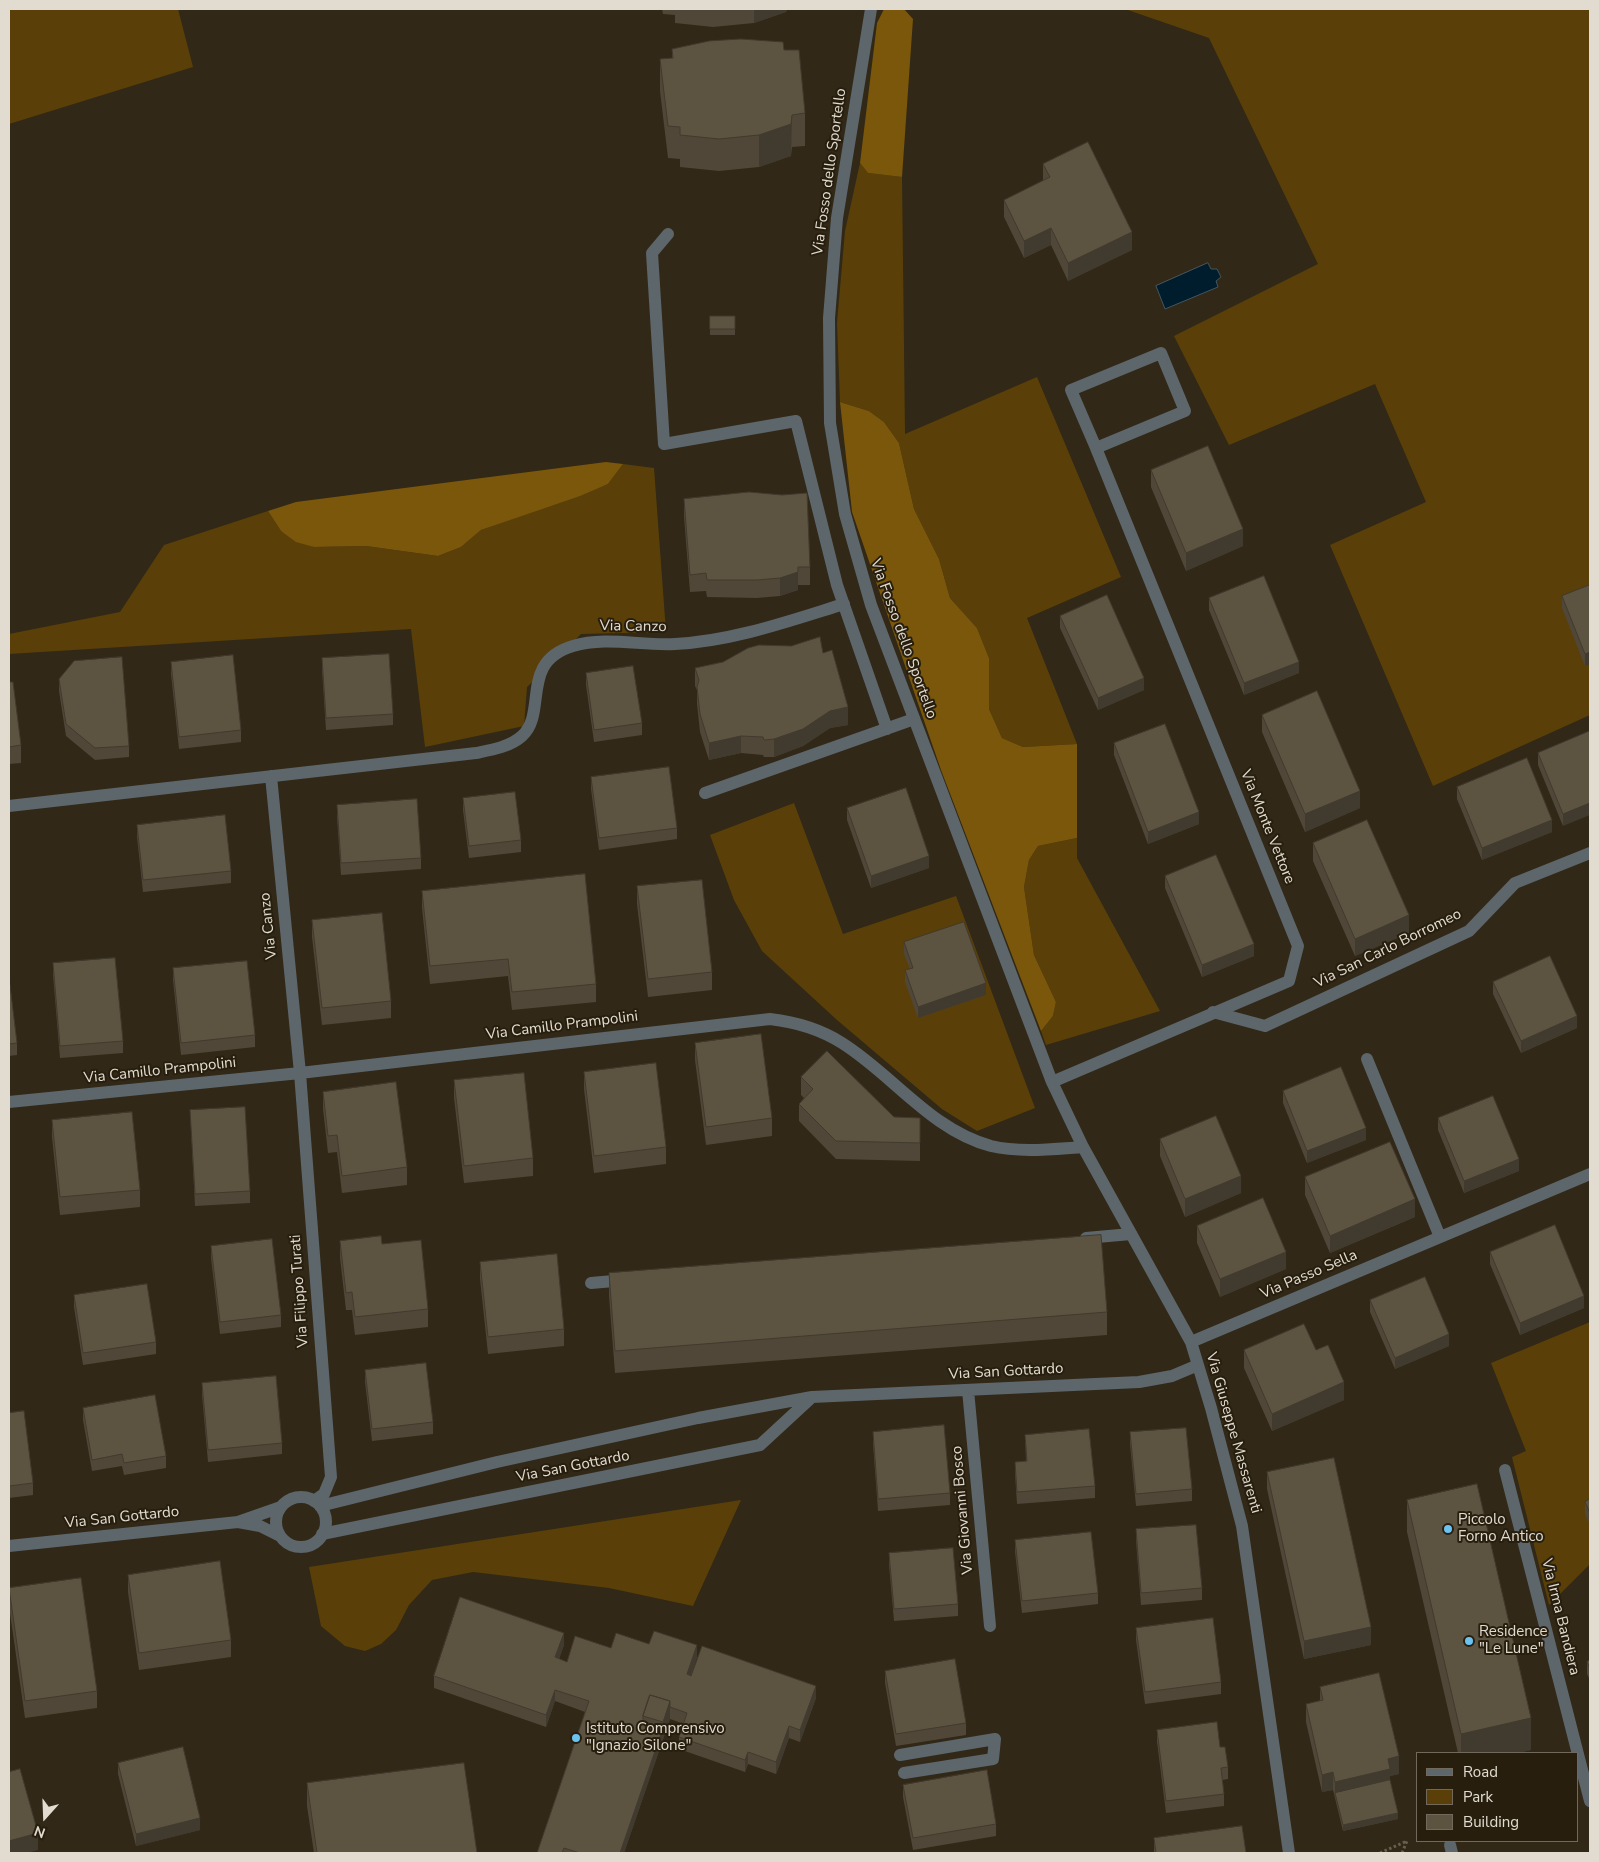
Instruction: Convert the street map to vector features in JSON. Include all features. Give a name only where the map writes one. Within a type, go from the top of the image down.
[{"type":"street","name":"Via Fosso dello Sportello","points":[[871,9],[837,218],[829,318],[830,423],[847,523],[871,605],[1052,1082]]},
{"type":"street","points":[[668,234],[652,253],[664,444],[796,421],[837,585],[888,729]]},
{"type":"street","points":[[1161,353],[1186,411],[1096,448],[1071,390],[1161,353]]},
{"type":"street","name":"Via Monte Vettore","points":[[1052,1082],[1289,981],[1298,946],[1096,448]]},
{"type":"street","name":"Via Canzo","points":[[9,806],[501,748],[522,736],[529,725],[543,667],[554,655],[572,646],[602,641],[675,644],[760,631],[844,604]]},
{"type":"street","points":[[705,793],[914,719]]},
{"type":"street","name":"Via Canzo","points":[[271,776],[300,1074]]},
{"type":"street","name":"Via San Carlo Borromeo","points":[[1213,1012],[1265,1026],[1469,931],[1515,883],[1590,853]]},
{"type":"street","name":"Via Camillo Prampolini","points":[[9,1102],[300,1074],[770,1019],[806,1026],[842,1042],[940,1122],[972,1139],[1005,1149],[1082,1148]]},
{"type":"street","points":[[1367,1059],[1440,1237]]},
{"type":"street","name":"Via Filippo Turati","points":[[300,1074],[331,1477],[324,1494],[317,1504]]},
{"type":"street","name":"Via Giuseppe Massarenti","points":[[1052,1082],[1082,1148],[1191,1342],[1226,1458],[1242,1526],[1289,1853]]},
{"type":"street","name":"Via Passo Sella","points":[[1191,1342],[1590,1174]]},
{"type":"street","points":[[1076,1239],[1131,1234]]},
{"type":"street","points":[[590,1283],[640,1278]]},
{"type":"street","name":"Via San Gottardo","points":[[317,1504],[698,1418],[812,1397],[1139,1382],[1172,1376],[1198,1365]]},
{"type":"street","name":"Via Giovanni Bosco","points":[[968,1390],[990,1626]]},
{"type":"street","name":"Via San Gottardo","points":[[322,1534],[760,1446],[812,1397]]},
{"type":"street","name":"Via Irma Bandiera","points":[[1505,1470],[1577,1752]]},
{"type":"street","points":[[293,1498],[308,1498],[317,1504],[326,1520],[322,1534],[317,1541],[301,1546],[292,1545],[280,1536],[276,1521],[281,1507],[293,1498]]},
{"type":"street","name":"Via San Gottardo","points":[[9,1546],[238,1522],[281,1507]]},
{"type":"street","name":"Via San Gottardo","points":[[238,1522],[260,1526],[280,1536]]},
{"type":"street","points":[[900,1755],[995,1739],[993,1759],[904,1773]]},
{"type":"street","name":"Via Irma Bandiera","points":[[1579,1758],[1590,1801]]},
{"type":"path","points":[[1380,1853],[1407,1841],[1402,1853]]},
{"type":"green space","points":[[9,9],[178,9],[193,67],[9,124]]},
{"type":"green space","points":[[1125,9],[1590,9],[1590,715],[1433,786],[1330,545],[1426,502],[1375,384],[1229,445],[1174,336],[1318,264],[1209,38]]},
{"type":"green space","points":[[860,163],[868,173],[902,177],[905,434],[1037,377],[1121,577],[1027,618],[1077,744],[1023,747],[1002,738],[989,709],[989,658],[977,628],[950,598],[939,559],[914,509],[899,443],[884,422],[869,411],[840,402],[837,323],[845,231]]},
{"type":"green space","points":[[623,464],[654,468],[666,632],[581,634],[527,687],[524,726],[425,747],[411,629],[9,654],[9,634],[120,612],[164,545],[268,511],[281,531],[314,547],[366,546],[438,556],[461,547],[481,530],[608,484]]},
{"type":"green space","points":[[794,803],[843,934],[956,896],[1035,1108],[977,1131],[942,1109],[837,1020],[762,951],[734,900],[710,835]]},
{"type":"green space","points":[[1077,838],[1077,858],[1160,1011],[1046,1045],[1041,1031],[1053,1016],[1056,1002],[1034,955],[1024,887],[1029,860],[1038,846]]},
{"type":"green space","points":[[1590,1322],[1590,1564],[1549,1605],[1512,1457],[1526,1451],[1491,1363]]},
{"type":"green space","points":[[741,1500],[693,1606],[609,1588],[473,1572],[432,1580],[409,1605],[396,1630],[381,1644],[365,1651],[345,1646],[321,1626],[309,1567]]},
{"type":"shaded area","points":[[884,9],[904,9],[913,19],[902,177],[868,173],[860,163],[877,23]]},
{"type":"shaded area","points":[[840,402],[869,411],[884,422],[899,443],[914,509],[939,559],[950,598],[977,628],[989,658],[989,709],[1002,738],[1023,747],[1077,744],[1077,838],[1038,846],[1029,860],[1024,887],[1034,955],[1056,1002],[1053,1016],[1041,1031],[941,770],[852,512]]},
{"type":"shaded area","points":[[606,462],[623,464],[608,484],[580,496],[481,530],[461,547],[438,556],[366,546],[314,547],[296,542],[281,531],[268,511],[296,502]]},
{"type":"water","points":[[1208,263],[1211,269],[1217,269],[1221,277],[1216,281],[1218,287],[1165,309],[1156,286]]},
{"type":"building","points":[[741,39],[783,42],[784,50],[799,50],[805,113],[792,115],[791,124],[759,135],[719,139],[680,135],[680,127],[668,126],[660,59],[673,58],[672,49],[709,41]]},
{"type":"building","points":[[1088,142],[1132,232],[1068,263],[1051,228],[1024,241],[1004,200],[1050,177],[1043,164]]},
{"type":"building","points":[[710,316],[735,316],[735,329],[710,329]]},
{"type":"building","points":[[1208,446],[1243,529],[1186,553],[1151,470]]},
{"type":"building","points":[[749,492],[782,495],[807,493],[810,567],[798,567],[798,572],[780,578],[757,580],[707,580],[706,573],[690,575],[684,499]]},
{"type":"building","points":[[1264,576],[1299,662],[1244,683],[1209,598]]},
{"type":"building","points":[[1590,585],[1590,652],[1585,654],[1562,596]]},
{"type":"building","points":[[1107,595],[1144,678],[1098,698],[1060,616]]},
{"type":"building","points":[[820,637],[823,653],[832,650],[848,707],[830,711],[803,729],[774,739],[764,740],[763,737],[741,736],[709,743],[700,714],[697,687],[699,680],[695,668],[723,662],[748,648],[759,645],[791,646]]},
{"type":"building","points":[[389,654],[393,714],[326,718],[322,658]]},
{"type":"building","points":[[233,655],[241,730],[179,737],[171,662]]},
{"type":"building","points":[[122,657],[129,746],[95,748],[66,724],[59,679],[74,661]]},
{"type":"building","points":[[633,666],[642,723],[594,730],[586,673]]},
{"type":"building","points":[[9,682],[13,682],[21,745],[9,747]]},
{"type":"building","points":[[1317,691],[1360,791],[1305,814],[1262,715]]},
{"type":"building","points":[[1165,724],[1199,812],[1148,832],[1114,743]]},
{"type":"building","points":[[1590,731],[1590,803],[1563,814],[1538,753]]},
{"type":"building","points":[[1527,758],[1552,820],[1482,848],[1457,787]]},
{"type":"building","points":[[669,767],[677,828],[599,838],[591,777]]},
{"type":"building","points":[[906,788],[929,856],[871,876],[847,808]]},
{"type":"building","points":[[515,792],[521,840],[469,846],[463,798]]},
{"type":"building","points":[[417,799],[421,858],[341,863],[337,805]]},
{"type":"building","points":[[225,815],[231,871],[143,880],[137,825]]},
{"type":"building","points":[[1367,820],[1409,915],[1355,939],[1313,843]]},
{"type":"building","points":[[1216,855],[1254,944],[1202,965],[1165,876]]},
{"type":"building","points":[[585,874],[596,984],[512,992],[508,959],[430,966],[422,891]]},
{"type":"building","points":[[702,880],[712,972],[648,979],[637,886]]},
{"type":"building","points":[[382,913],[391,1001],[322,1008],[312,920]]},
{"type":"building","points":[[964,922],[986,983],[918,1007],[905,970],[913,968],[904,942]]},
{"type":"building","points":[[1550,956],[1577,1016],[1521,1041],[1493,982]]},
{"type":"building","points":[[115,958],[123,1041],[60,1046],[53,963]]},
{"type":"building","points":[[247,961],[255,1035],[181,1043],[173,968]]},
{"type":"building","points":[[9,977],[17,1043],[9,1044]]},
{"type":"building","points":[[761,1034],[772,1118],[706,1127],[695,1043]]},
{"type":"building","points":[[827,1051],[894,1117],[920,1118],[920,1143],[836,1141],[799,1104],[813,1089],[801,1077]]},
{"type":"building","points":[[656,1063],[666,1147],[594,1156],[584,1072]]},
{"type":"building","points":[[1341,1067],[1366,1128],[1307,1151],[1283,1091]]},
{"type":"building","points":[[524,1073],[533,1158],[464,1166],[454,1080]]},
{"type":"building","points":[[396,1082],[407,1167],[342,1176],[337,1135],[328,1136],[323,1092]]},
{"type":"building","points":[[1493,1096],[1519,1159],[1464,1181],[1438,1118]]},
{"type":"building","points":[[245,1107],[250,1191],[195,1194],[190,1110]]},
{"type":"building","points":[[132,1112],[140,1190],[60,1197],[52,1120]]},
{"type":"building","points":[[1216,1116],[1241,1176],[1185,1199],[1160,1139]]},
{"type":"building","points":[[1390,1142],[1415,1199],[1330,1236],[1305,1177]]},
{"type":"building","points":[[1263,1198],[1286,1252],[1220,1279],[1197,1226]]},
{"type":"building","points":[[1555,1225],[1584,1296],[1520,1323],[1490,1252]]},
{"type":"building","points":[[1101,1235],[1107,1312],[615,1351],[609,1273]]},
{"type":"building","points":[[381,1236],[382,1244],[421,1240],[428,1309],[355,1317],[352,1292],[346,1293],[340,1241]]},
{"type":"building","points":[[272,1239],[281,1315],[220,1322],[211,1246]]},
{"type":"building","points":[[557,1254],[564,1329],[488,1337],[480,1262]]},
{"type":"building","points":[[1425,1277],[1449,1334],[1395,1358],[1370,1300]]},
{"type":"building","points":[[147,1284],[156,1342],[83,1353],[74,1295]]},
{"type":"building","points":[[1304,1324],[1316,1350],[1328,1345],[1344,1382],[1272,1414],[1244,1350]]},
{"type":"building","points":[[426,1363],[433,1422],[372,1429],[365,1370]]},
{"type":"building","points":[[276,1376],[282,1443],[208,1450],[202,1383]]},
{"type":"building","points":[[155,1395],[166,1456],[124,1463],[122,1454],[92,1460],[83,1408]]},
{"type":"building","points":[[24,1411],[33,1483],[9,1486],[9,1413]]},
{"type":"building","points":[[944,1425],[950,1493],[878,1499],[873,1432]]},
{"type":"building","points":[[1186,1428],[1192,1489],[1136,1494],[1130,1432]]},
{"type":"building","points":[[1089,1429],[1095,1486],[1017,1492],[1015,1462],[1027,1461],[1025,1435]]},
{"type":"building","points":[[1334,1458],[1371,1627],[1304,1641],[1267,1472]]},
{"type":"building","name":"Residence \"Le Lune\"","points":[[1477,1484],[1531,1718],[1461,1734],[1407,1500]]},
{"type":"building","points":[[1590,1499],[1590,1513],[1585,1502]]},
{"type":"building","points":[[1196,1525],[1202,1588],[1141,1593],[1136,1529]]},
{"type":"building","points":[[1091,1532],[1098,1593],[1022,1601],[1015,1540]]},
{"type":"building","points":[[953,1548],[958,1604],[894,1609],[889,1553]]},
{"type":"building","points":[[220,1561],[231,1640],[139,1653],[128,1575]]},
{"type":"building","points":[[81,1578],[97,1691],[25,1701],[9,1588]]},
{"type":"building","points":[[460,1597],[564,1633],[555,1657],[567,1662],[575,1636],[611,1648],[616,1633],[649,1644],[654,1631],[697,1645],[687,1674],[691,1676],[702,1646],[816,1686],[800,1730],[789,1726],[776,1762],[748,1752],[745,1760],[679,1737],[687,1713],[670,1707],[670,1701],[650,1695],[643,1721],[663,1728],[620,1853],[580,1853],[564,1848],[562,1853],[537,1853],[589,1701],[555,1690],[546,1715],[434,1676]]},
{"type":"building","points":[[1213,1618],[1221,1682],[1145,1692],[1136,1628]]},
{"type":"building","points":[[955,1659],[966,1723],[896,1734],[885,1671]]},
{"type":"building","points":[[1379,1673],[1399,1756],[1388,1759],[1390,1769],[1335,1782],[1333,1772],[1322,1775],[1306,1704],[1323,1700],[1320,1687]]},
{"type":"building","points":[[650,1695],[670,1701],[663,1722],[643,1716]]},
{"type":"building","points":[[1217,1722],[1220,1747],[1225,1747],[1228,1767],[1221,1768],[1224,1794],[1166,1801],[1157,1730]]},
{"type":"building","points":[[183,1747],[200,1818],[136,1834],[118,1763]]},
{"type":"building","points":[[464,1763],[477,1853],[317,1853],[307,1783]]},
{"type":"building","points":[[20,1769],[38,1833],[9,1841],[9,1772]]},
{"type":"building","points":[[987,1770],[996,1824],[913,1838],[903,1785]]},
{"type":"building","points":[[1390,1780],[1398,1813],[1343,1825],[1335,1793]]},
{"type":"building","points":[[1242,1826],[1246,1853],[1156,1853],[1154,1838]]},
{"type":"place","name":"Piccolo Forno Antico","points":[[1448,1529]]},
{"type":"place","name":"Residence \"Le Lune\"","points":[[1469,1641]]},
{"type":"place","name":"Istituto Comprensivo \"Ignazio Silone\"","points":[[576,1738]]}]
